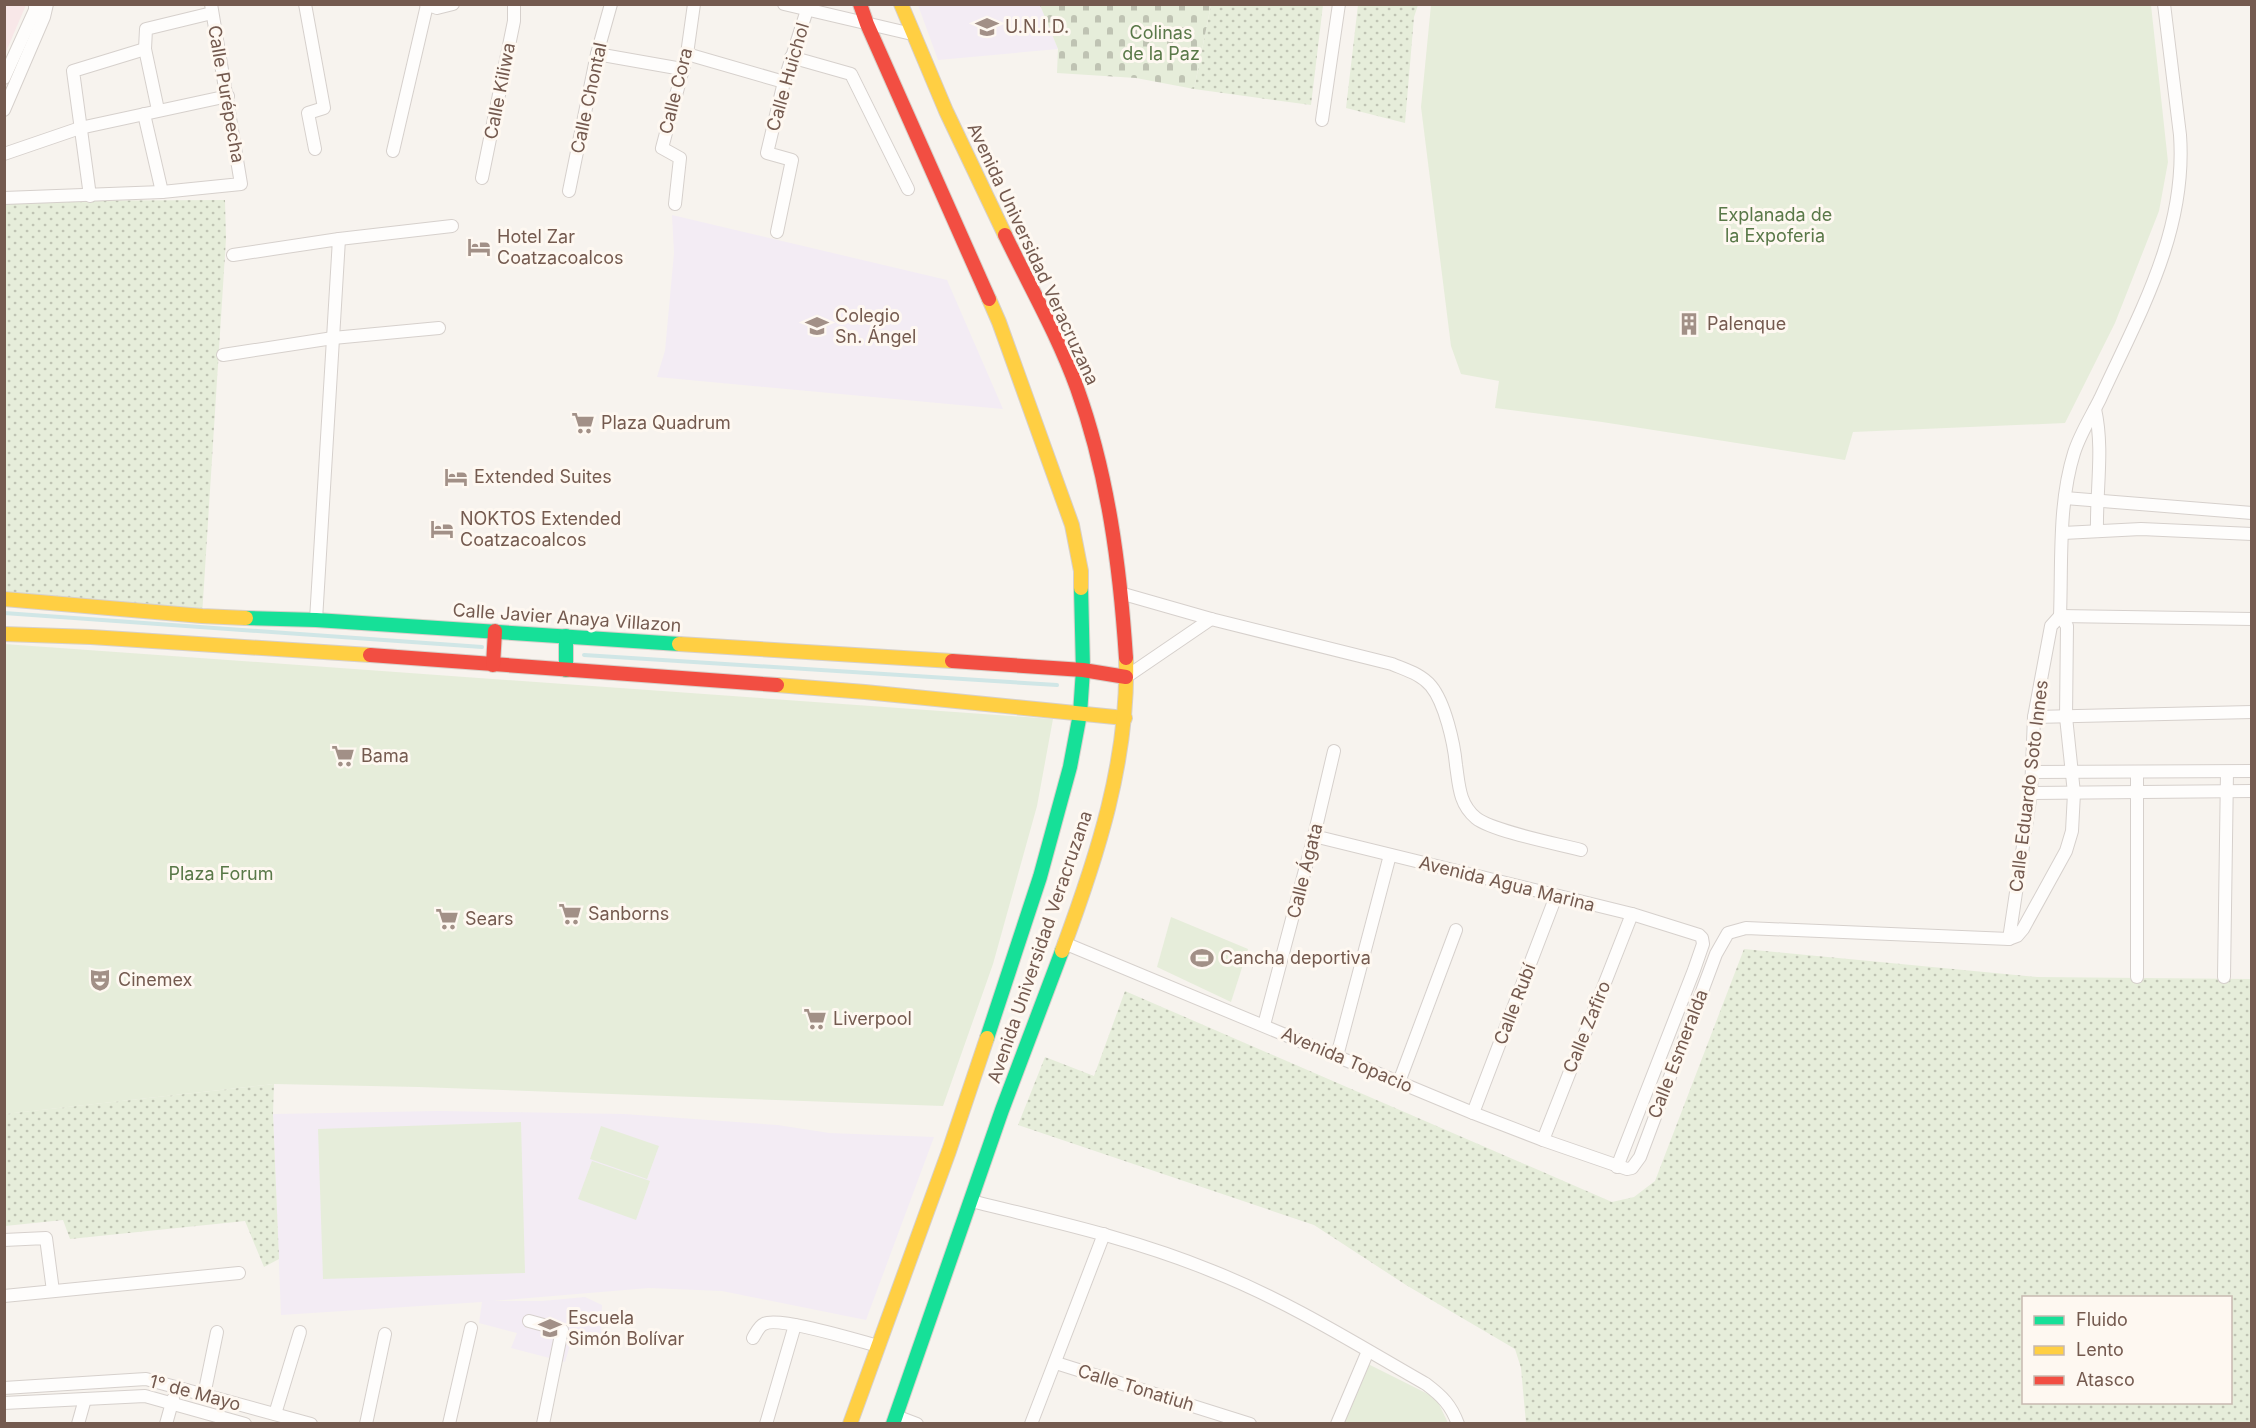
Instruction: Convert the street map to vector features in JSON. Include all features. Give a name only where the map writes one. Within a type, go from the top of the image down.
[{"type":"main road","name":"Avenida Universidad Veracruzana","points":[[850,1424],[949,1151],[1012,966],[1060,807],[1080,714],[1083,670],[1081,571],[1072,525],[999,322],[860,4]]},
{"type":"main road","name":"Avenida Universidad Veracruzana","points":[[895,1420],[1002,1110],[1087,878],[1106,813],[1125,718],[1126,677],[1114,533],[1101,465],[1080,398],[1053,331],[1032,291],[912,34],[901,4]]},
{"type":"main road","name":"Calle Javier Anaya Villazon","points":[[4,599],[202,616],[316,620],[1083,670],[1126,677]]},
{"type":"main road","points":[[494,664],[495,631]]},
{"type":"main road","points":[[4,634],[92,637],[494,664],[865,692],[1125,718]]},
{"type":"main road","points":[[566,636],[566,670]]},
{"type":"main road","points":[[861,1424],[878,1372],[878,1346]]},
{"type":"street","points":[[4,78],[35,10],[35,4]]},
{"type":"street","points":[[4,110],[44,17],[47,4]]},
{"type":"street","points":[[304,4],[324,108],[308,113],[315,148]]},
{"type":"street","points":[[393,151],[426,5],[437,8],[453,4]]},
{"type":"street","name":"Calle Kiliwa","points":[[482,178],[514,21],[514,4]]},
{"type":"street","name":"Calle Chontal","points":[[569,191],[597,54],[611,4]]},
{"type":"street","name":"Calle Cora","points":[[675,204],[680,158],[662,148],[687,54],[694,4]]},
{"type":"street","points":[[784,4],[912,34]]},
{"type":"street","points":[[1322,120],[1339,4]]},
{"type":"street","name":"Calle Eduardo Soto Innes","points":[[2060,616],[2051,626],[2034,717],[2031,793],[2009,939],[2017,936],[2023,929],[2066,850],[2072,831],[2074,793],[2066,717],[2067,626],[2060,616],[2065,498],[2074,451],[2165,254],[2178,200],[2180,135],[2164,4]]},
{"type":"street","points":[[158,110],[145,49],[146,29],[212,9]]},
{"type":"street","name":"Calle Purépecha","points":[[162,192],[241,184],[212,9]]},
{"type":"street","name":"Calle Huichol","points":[[777,232],[792,160],[767,153],[784,82],[807,10]]},
{"type":"street","points":[[90,196],[73,71],[145,49]]},
{"type":"street","points":[[597,54],[682,69]]},
{"type":"street","points":[[687,54],[784,82]]},
{"type":"street","points":[[791,57],[851,74],[908,189]]},
{"type":"street","points":[[4,154],[80,128],[228,96]]},
{"type":"street","points":[[4,198],[162,192],[144,114]]},
{"type":"street","points":[[233,255],[339,239],[452,226]]},
{"type":"street","points":[[316,620],[339,239]]},
{"type":"street","points":[[223,355],[333,338],[439,328]]},
{"type":"street","points":[[2095,409],[2100,428],[2096,501],[2097,531]]},
{"type":"street","points":[[2065,498],[2252,513]]},
{"type":"street","points":[[2063,533],[2141,529],[2252,534]]},
{"type":"street","points":[[1120,592],[1211,619],[1392,664],[1416,674],[1431,686],[1440,703],[1456,759],[1460,795],[1469,812],[1487,825],[1581,850]]},
{"type":"street","points":[[2060,616],[2252,619]]},
{"type":"street","points":[[1126,677],[1211,619]]},
{"type":"street","points":[[2034,717],[2252,712]]},
{"type":"street","name":"Calle Ágata","points":[[1264,1025],[1334,751]]},
{"type":"street","points":[[2032,772],[2252,771]]},
{"type":"street","points":[[2137,772],[2137,977]]},
{"type":"street","points":[[2224,977],[2226,772]]},
{"type":"street","points":[[2031,793],[2252,791]]},
{"type":"street","name":"Avenida Agua Marina","points":[[1314,836],[1632,915],[1699,935],[1702,938],[1703,944],[1695,970],[1617,1167]]},
{"type":"street","points":[[1337,1056],[1390,855]]},
{"type":"street","name":"Calle Rubí","points":[[1473,1113],[1556,896]]},
{"type":"street","name":"Calle Zafiro","points":[[1543,1140],[1632,915]]},
{"type":"street","name":"Calle Esmeralda","points":[[1632,1168],[1640,1157],[1728,933],[1746,928],[2009,939]]},
{"type":"street","points":[[1399,1082],[1456,930]]},
{"type":"street","name":"Avenida Topacio","points":[[1064,943],[1473,1113],[1617,1167],[1632,1168]]},
{"type":"street","points":[[971,1201],[1104,1234],[1186,1261],[1251,1287],[1303,1312],[1426,1384],[1443,1397],[1453,1411],[1458,1424]]},
{"type":"street","points":[[1031,1424],[1104,1234]]},
{"type":"street","points":[[4,1240],[46,1238],[53,1291]]},
{"type":"street","points":[[4,1296],[239,1273]]},
{"type":"street","points":[[529,1321],[562,1330],[543,1424]]},
{"type":"street","points":[[753,1338],[766,1323],[795,1325],[878,1346]]},
{"type":"street","points":[[766,1424],[795,1325]]},
{"type":"street","points":[[449,1424],[471,1328]]},
{"type":"street","points":[[204,1395],[217,1332]]},
{"type":"street","points":[[275,1414],[300,1332]]},
{"type":"street","points":[[366,1424],[385,1334]]},
{"type":"street","points":[[1337,1424],[1368,1351]]},
{"type":"street","name":"Calle Tonatiuh","points":[[1056,1363],[1250,1424]]},
{"type":"street","name":"1° de Mayo","points":[[4,1388],[146,1378],[175,1388],[311,1424]]},
{"type":"street","points":[[166,1424],[175,1388]]},
{"type":"street","name":"1° de Mayo","points":[[4,1403],[145,1396],[245,1424]]},
{"type":"street","points":[[78,1424],[85,1399]]},
{"type":"street","points":[[258,1424],[261,1411]]},
{"type":"street","points":[[895,1420],[917,1424]]},
{"type":"shaded area","points":[[4,5],[26,5],[5,54]]},
{"type":"shaded area","name":"U.N.I.D.","points":[[918,5],[1040,5],[1058,49],[938,60]]},
{"type":"shaded area","name":"Colegio Sn. Ángel","points":[[672,215],[947,280],[1003,409],[657,377],[665,351],[674,253]]},
{"type":"shaded area","points":[[439,1111],[624,1114],[777,1125],[829,1133],[934,1137],[866,1320],[722,1291],[649,1288],[493,1301],[542,1301],[585,1297],[602,1305],[601,1336],[573,1335],[565,1362],[511,1348],[517,1333],[479,1323],[482,1302],[281,1315],[273,1114]]},
{"type":"green space","name":"Colinas de la Paz","points":[[1040,5],[1211,5],[1194,89],[1136,78],[1057,73],[1058,49]]},
{"type":"green space","points":[[1211,5],[1323,5],[1311,105],[1194,89]]},
{"type":"green space","points":[[1358,5],[1418,5],[1414,17],[1405,123],[1346,108]]},
{"type":"green space","name":"Explanada de la Expoferia","points":[[1431,5],[2151,5],[2168,162],[2159,211],[2115,323],[2065,423],[1853,432],[1845,460],[1602,422],[1495,408],[1499,381],[1461,374],[1451,346],[1421,107]]},
{"type":"green space","points":[[225,200],[226,239],[202,616],[5,599],[4,201]]},
{"type":"green space","name":"Plaza Forum","points":[[4,644],[1053,719],[1037,806],[993,964],[943,1106],[274,1084],[5,1114]]},
{"type":"green space","name":"Cancha deportiva","points":[[1171,917],[1248,949],[1231,1002],[1157,967]]},
{"type":"green space","points":[[1744,949],[2037,977],[2251,979],[2251,1423],[1526,1423],[1521,1368],[1515,1349],[1406,1285],[1314,1225],[1018,1125],[1045,1057],[1094,1076],[1125,991],[1612,1202],[1634,1197],[1655,1181]]},
{"type":"green space","points":[[274,1084],[273,1114],[279,1259],[264,1267],[245,1221],[70,1239],[63,1220],[5,1226],[4,1114]]},
{"type":"green space","points":[[521,1122],[525,1273],[323,1279],[318,1129]]},
{"type":"green space","points":[[601,1126],[659,1146],[647,1179],[590,1159]]},
{"type":"green space","points":[[592,1161],[650,1181],[636,1220],[578,1199]]},
{"type":"green space","points":[[1366,1363],[1436,1398],[1448,1423],[1342,1424]]},
{"type":"waterway","points":[[4,613],[482,647]]},
{"type":"waterway","points":[[584,655],[1057,685]]},
{"type":"traffic: fast","points":[[987,1038],[1040,877],[1070,767],[1080,714],[1083,670],[1081,588]]},
{"type":"traffic: fast","points":[[246,618],[316,620],[679,644]]},
{"type":"traffic: fast","points":[[566,636],[566,670]]},
{"type":"traffic: fast","points":[[893,1424],[1002,1110],[1062,951]]},
{"type":"traffic: slow","points":[[901,4],[946,111],[1005,235]]},
{"type":"traffic: slow","points":[[989,299],[1072,525],[1081,571],[1081,588]]},
{"type":"traffic: slow","points":[[4,599],[246,618]]},
{"type":"traffic: slow","points":[[4,634],[91,637],[370,655]]},
{"type":"traffic: slow","points":[[679,644],[952,661]]},
{"type":"traffic: slow","points":[[1062,951],[1087,880],[1108,808],[1122,734],[1126,696],[1126,658]]},
{"type":"traffic: slow","points":[[777,685],[1125,718]]},
{"type":"traffic: slow","points":[[850,1424],[949,1151],[987,1038]]},
{"type":"traffic: jam","points":[[860,4],[989,299]]},
{"type":"traffic: jam","points":[[1005,235],[1061,349],[1088,421],[1111,521],[1126,658]]},
{"type":"traffic: jam","points":[[493,665],[495,631]]},
{"type":"traffic: jam","points":[[370,655],[777,685]]},
{"type":"traffic: jam","points":[[952,661],[1083,670],[1126,677]]},
{"type":"place","name":"U.N.I.D.","points":[[987,27]]},
{"type":"place","name":"Hotel Zar Coatzacoalcos","points":[[479,247]]},
{"type":"place","name":"Palenque","points":[[1689,324]]},
{"type":"place","name":"Colegio Sn. Ángel","points":[[817,326]]},
{"type":"place","name":"Plaza Quadrum","points":[[583,423]]},
{"type":"place","name":"Extended Suites","points":[[456,477]]},
{"type":"place","name":"NOKTOS Extended Coatzacoalcos","points":[[442,529]]},
{"type":"place","name":"Bama","points":[[343,756]]},
{"type":"place","name":"Sanborns","points":[[570,914]]},
{"type":"place","name":"Sears","points":[[447,919]]},
{"type":"place","name":"Cancha deportiva","points":[[1202,958]]},
{"type":"place","name":"Cinemex","points":[[100,980]]},
{"type":"place","name":"Liverpool","points":[[815,1019]]},
{"type":"place","name":"Escuela Simón Bolívar","points":[[550,1328]]}]
